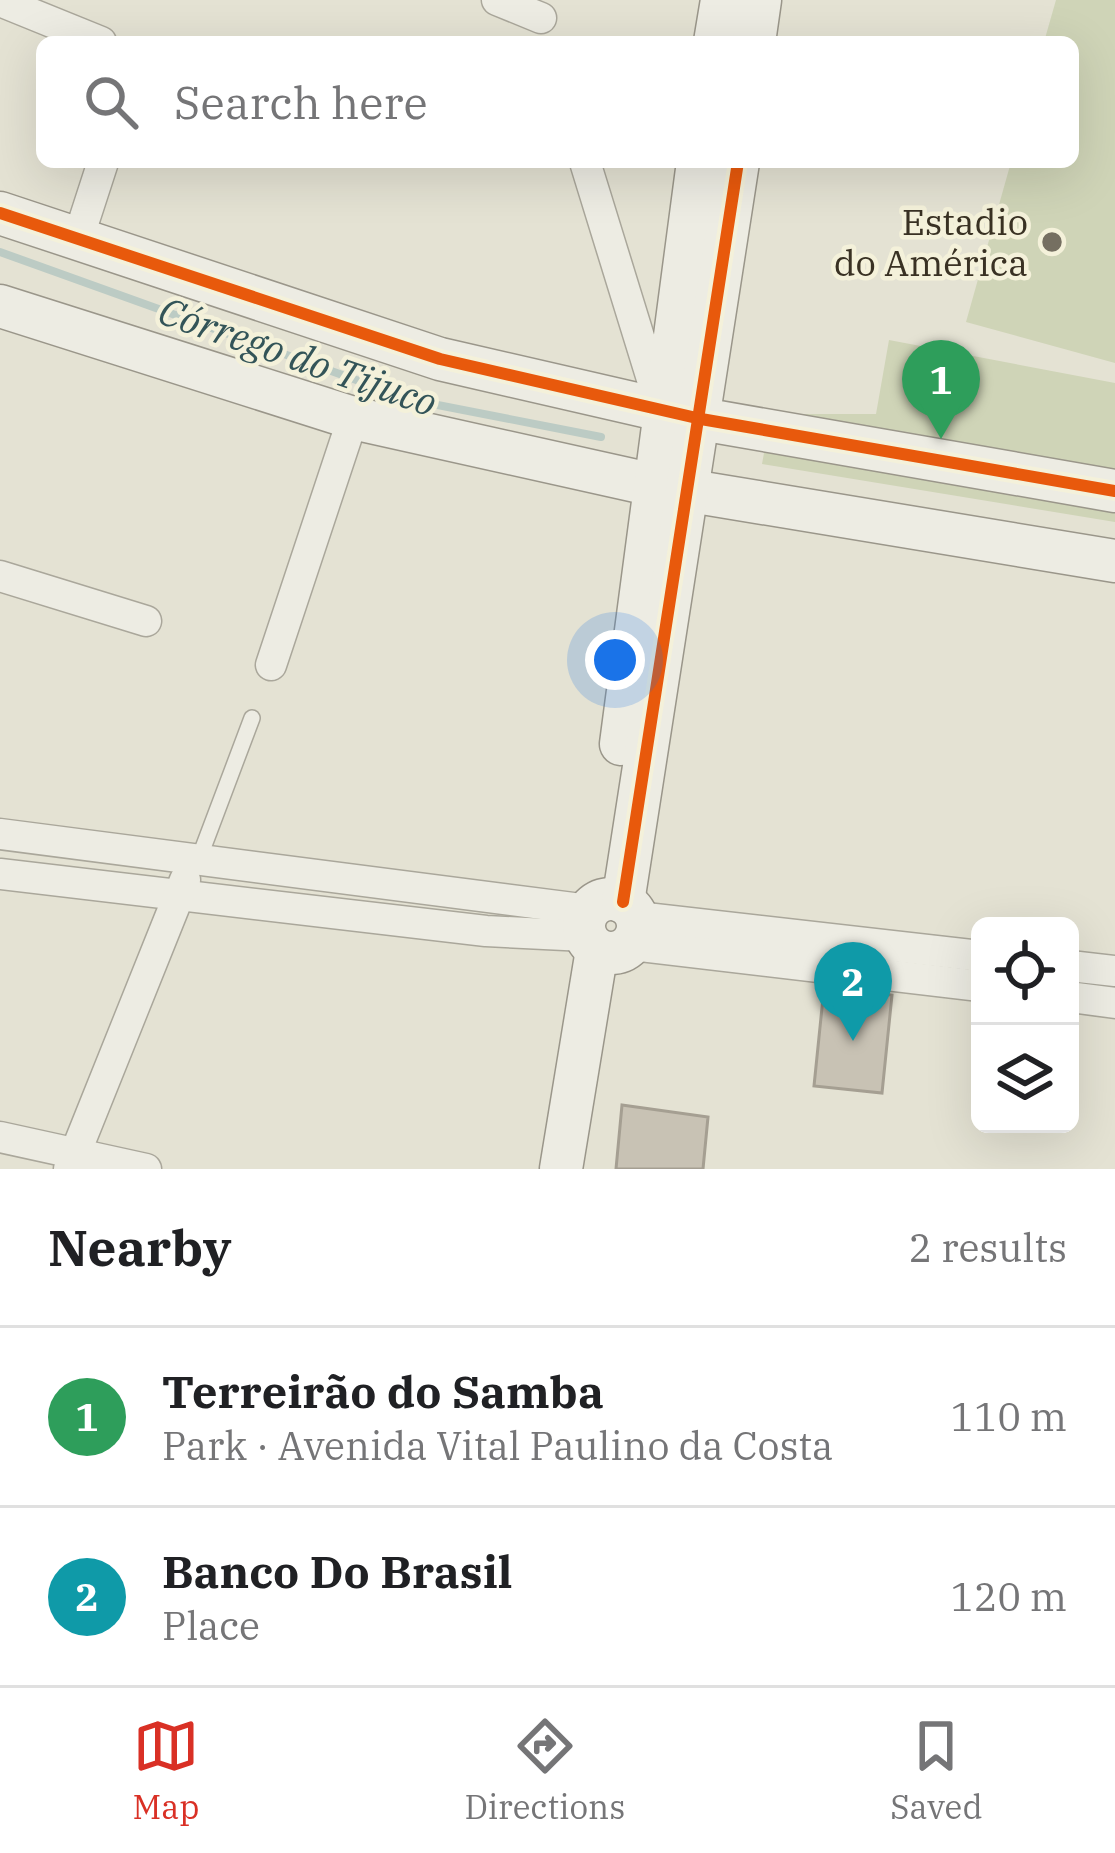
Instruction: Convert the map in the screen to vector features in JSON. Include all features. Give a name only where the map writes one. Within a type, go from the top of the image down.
[{"type":"street","points":[[497,0],[540,14]]},
{"type":"street","points":[[722,0],[741,33]]},
{"type":"street","points":[[0,1],[86,36]]},
{"type":"street","points":[[78,239],[101,168]]},
{"type":"street","points":[[587,168],[682,415]]},
{"type":"street","points":[[700,168],[712,211]]},
{"type":"street","points":[[561,1169],[610,927],[712,211],[735,168]]},
{"type":"street","points":[[0,213],[401,348],[682,415],[1115,491]]},
{"type":"street","points":[[0,306],[353,418],[672,488],[1115,561]]},
{"type":"street","points":[[271,665],[353,418]]},
{"type":"street","points":[[0,576],[146,621]]},
{"type":"street","points":[[0,834],[200,856],[488,915]]},
{"type":"street","points":[[72,1162],[175,896],[200,856]]},
{"type":"street","points":[[0,874],[175,896],[610,927],[930,965],[971,982]]},
{"type":"street","points":[[591,1169],[610,927]]},
{"type":"street","points":[[930,965],[971,958]]},
{"type":"street","points":[[1079,967],[1115,971]]},
{"type":"street","points":[[1079,998],[1115,1003]]},
{"type":"street","points":[[0,1138],[72,1162],[146,1169]]},
{"type":"lane","points":[[200,856],[252,718]]},
{"type":"green space","name":"Estadio do América","points":[[1056,0],[1115,0],[1115,363],[966,322],[1009,168],[1079,168],[1079,36],[1046,36]]},
{"type":"green space","points":[[889,340],[1115,383],[1115,522],[762,464],[771,414],[876,414]]},
{"type":"building","points":[[824,988],[892,995],[882,1093],[814,1086]]},
{"type":"building","points":[[622,1105],[708,1117],[703,1169],[616,1169]]},
{"type":"waterway","name":"Córrego do Tijuco","points":[[0,252],[412,400],[601,437]]},
{"type":"cycle path","points":[[623,902],[737,168]]},
{"type":"cycle path","points":[[0,213],[440,359],[701,419],[1115,491]]},
{"type":"place","name":"Estadio do América","points":[[1052,242]]},
{"type":"place","name":"Terreirão do Samba","points":[[941,439]]},
{"type":"place","name":"Banco Do Brasil","points":[[853,1041]]}]
